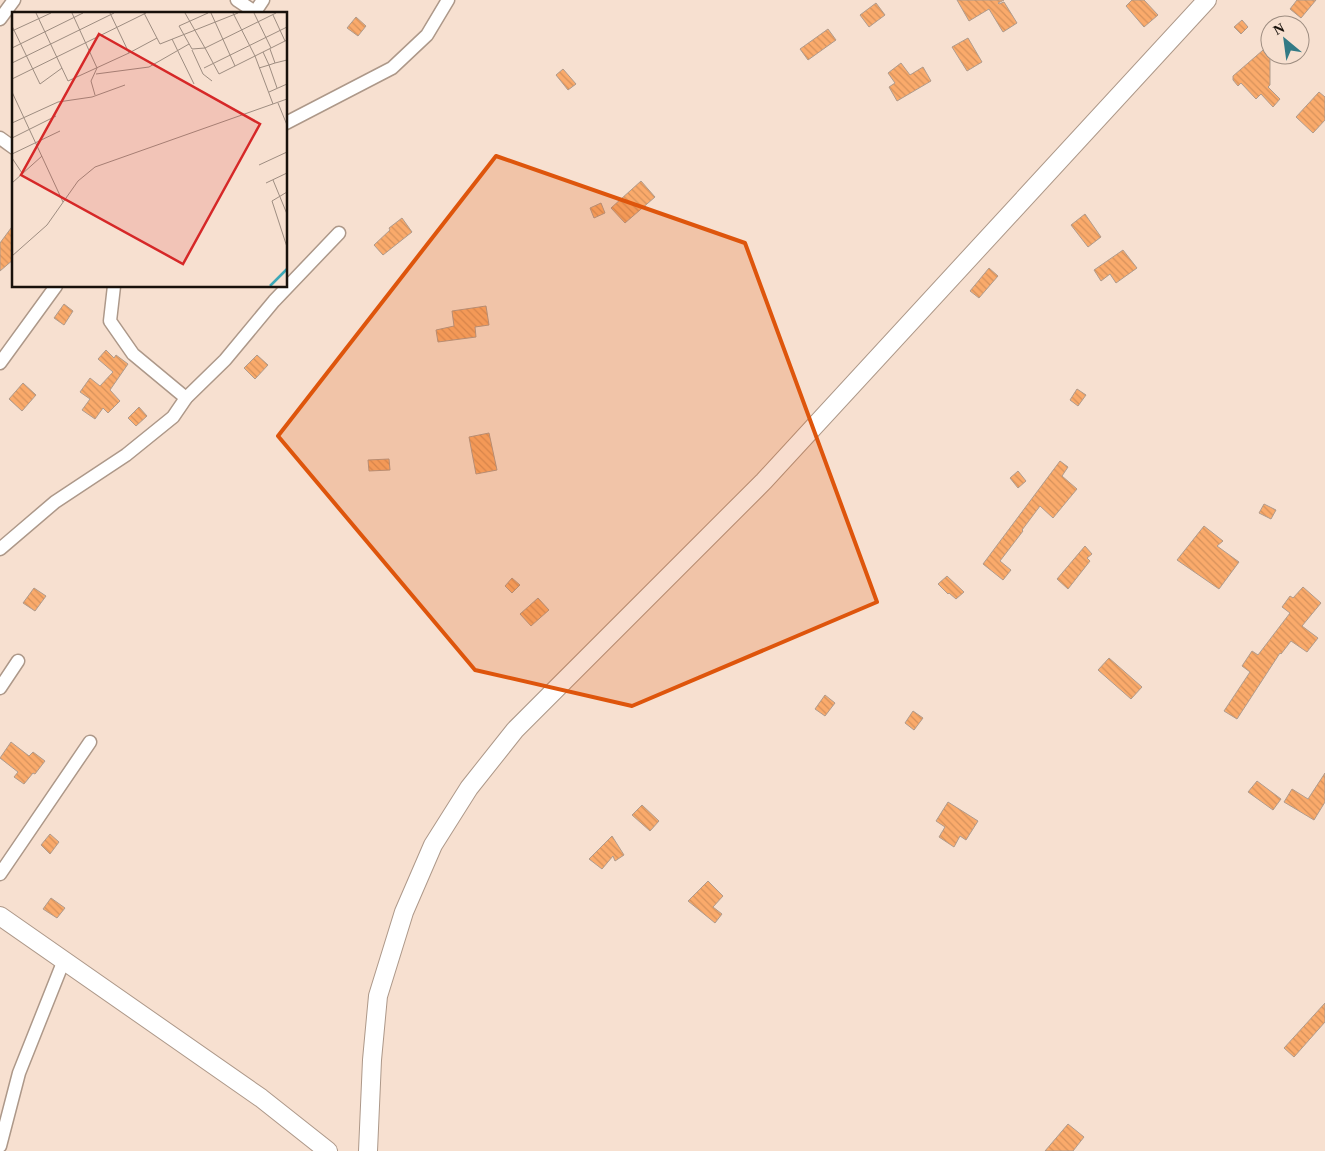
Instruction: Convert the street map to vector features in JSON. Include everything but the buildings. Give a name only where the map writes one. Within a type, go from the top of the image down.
[{"type":"main road","points":[[368,1151],[372,1060],[378,996],[404,912],[433,845],[469,788],[516,730],[764,480],[1207,0]]},
{"type":"main road","points":[[0,916],[261,1098],[328,1151]]},
{"type":"street","points":[[0,19],[14,0]]},
{"type":"street","points":[[237,0],[253,12]]},
{"type":"street","points":[[255,12],[263,0]]},
{"type":"street","points":[[288,122],[392,68],[427,35],[448,0]]},
{"type":"street","points":[[0,138],[12,147]]},
{"type":"street","points":[[288,286],[339,232]]},
{"type":"street","points":[[0,363],[55,288]]},
{"type":"street","points":[[114,288],[110,321],[133,354],[186,398]]},
{"type":"street","points":[[0,549],[55,502],[126,455],[174,417],[186,398],[225,360],[286,288]]},
{"type":"street","points":[[0,688],[18,661]]},
{"type":"street","points":[[0,874],[90,742]]},
{"type":"street","points":[[1,1140],[19,1073],[64,960]]},
{"type":"highlighted area","points":[[496,156],[745,243],[877,602],[632,706],[475,670],[278,436]]}]
